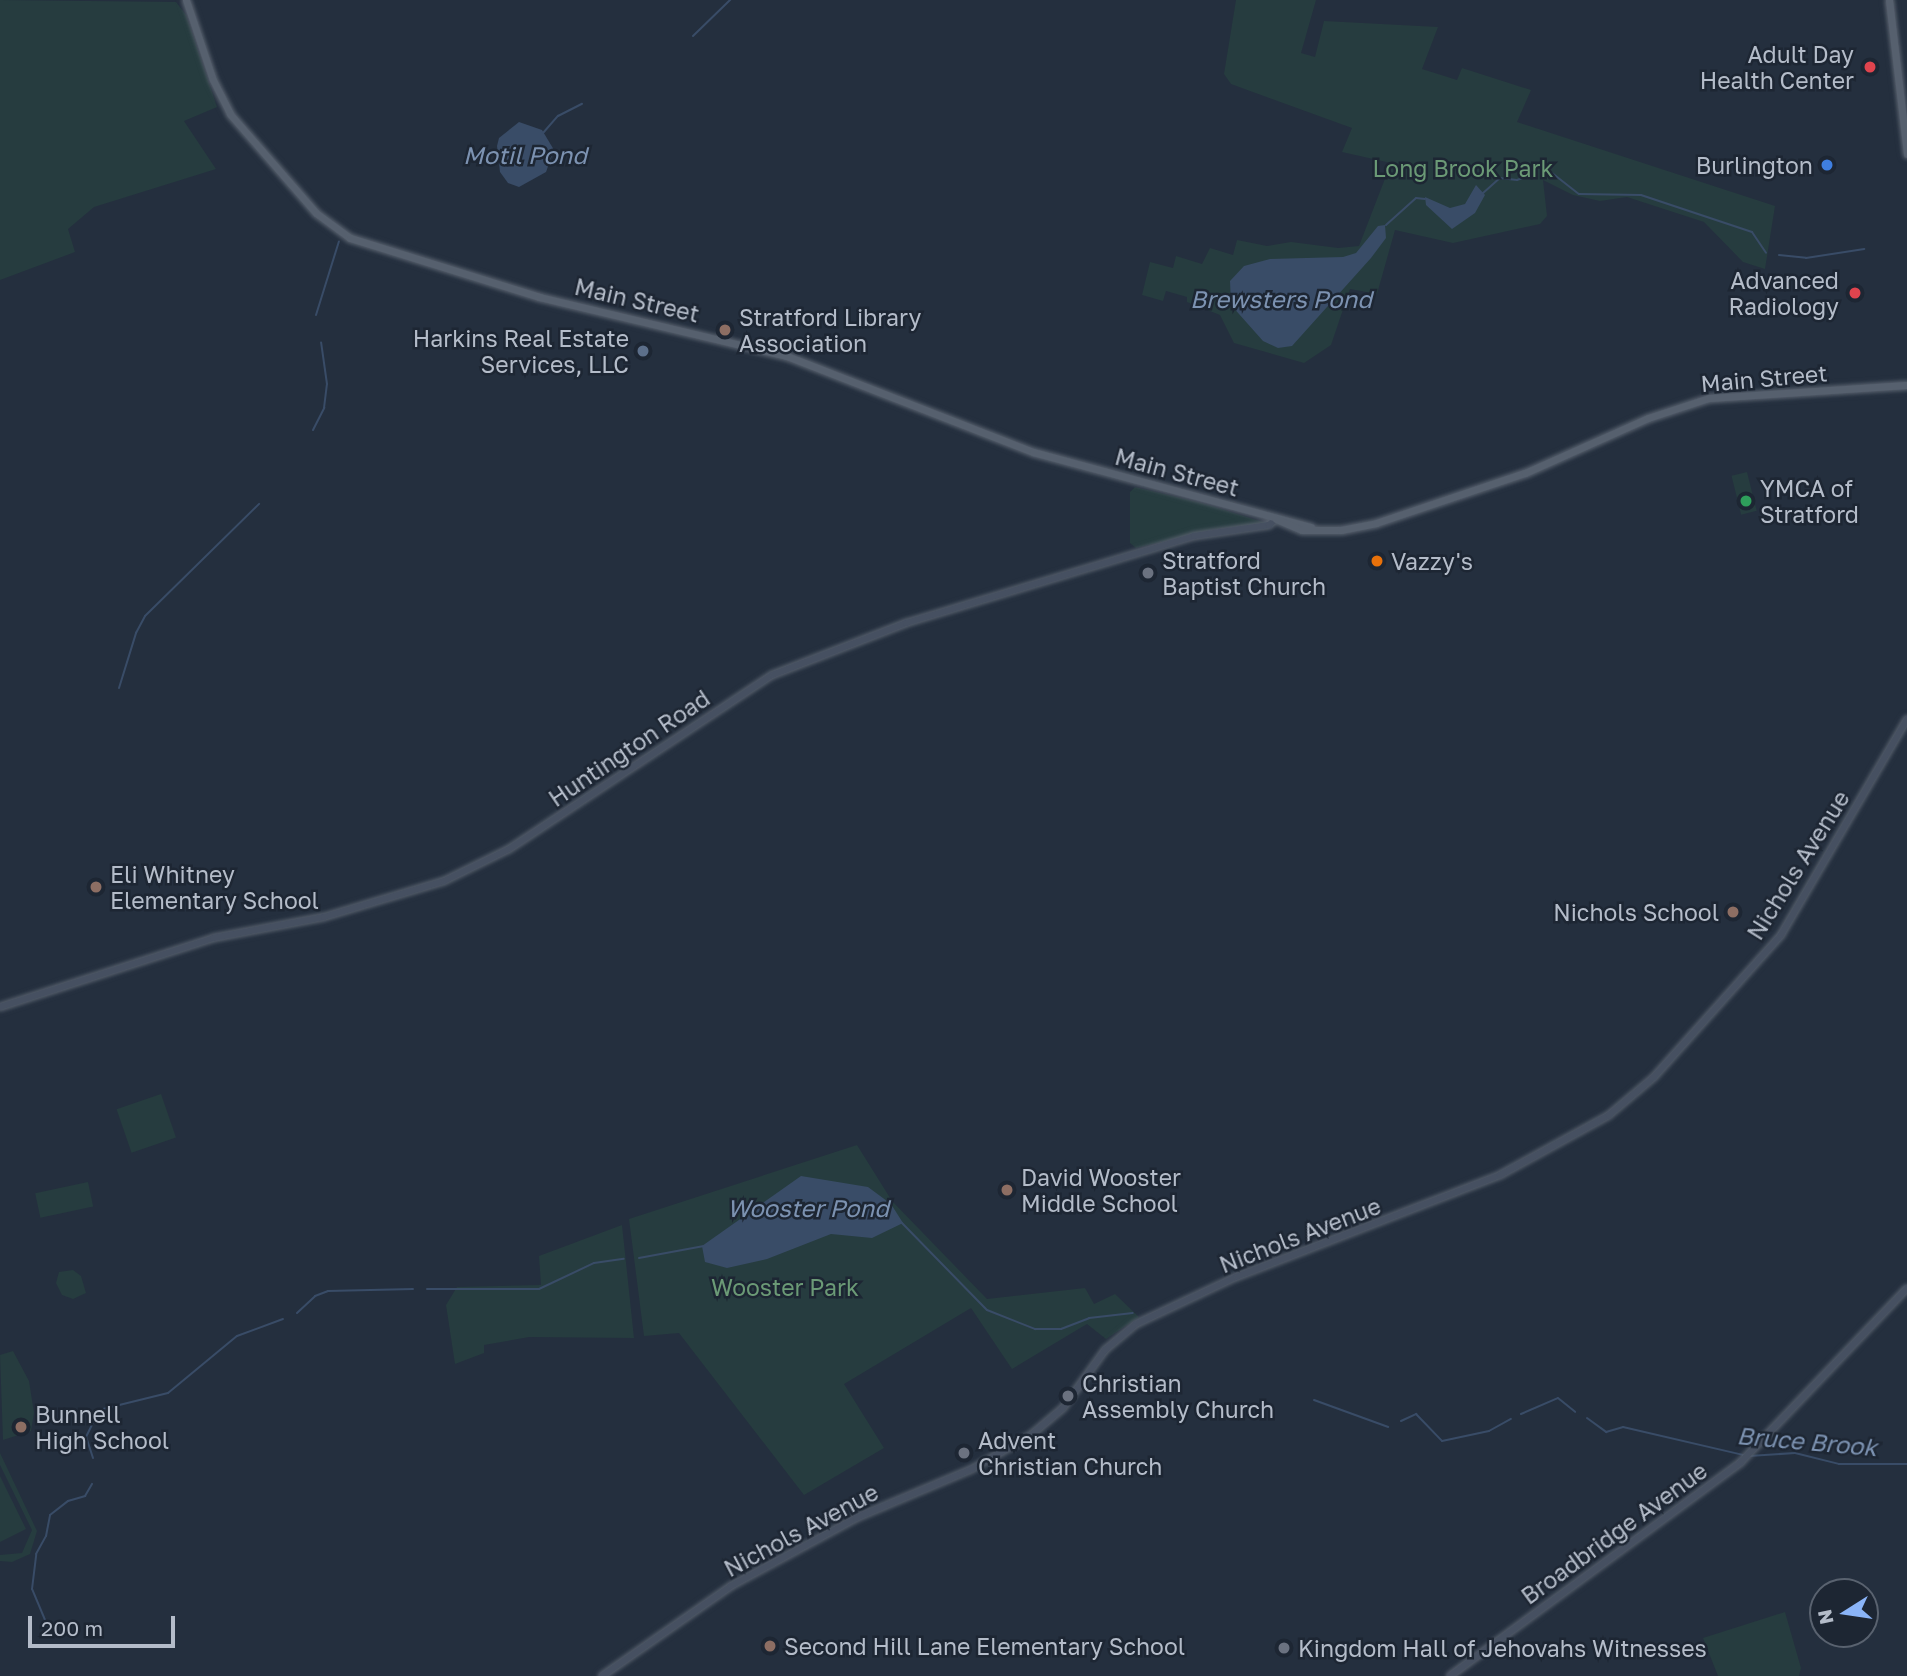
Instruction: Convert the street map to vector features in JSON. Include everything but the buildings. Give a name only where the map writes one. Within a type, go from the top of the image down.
[{"type":"main road","name":"Main Street","points":[[186,0],[213,80],[230,114],[316,213],[350,238],[524,293],[787,356],[1026,450],[1311,527],[1360,527],[1458,497],[1656,415],[1709,398],[1907,385]]},
{"type":"main road","points":[[1889,3],[1907,154]]},
{"type":"main road","name":"Huntington Road","points":[[0,1007],[213,938],[324,917],[444,881],[509,849],[744,691],[795,665],[906,623],[1017,589],[1195,536],[1269,525],[1276,519]]},
{"type":"main road","name":"Nichols Avenue","points":[[602,1676],[731,1586],[866,1513],[972,1469],[1031,1436],[1063,1408],[1105,1350],[1136,1324],[1236,1277],[1500,1175],[1609,1115],[1654,1077],[1781,935],[1907,719]]},
{"type":"main road","name":"Broadbridge Avenue","points":[[1450,1676],[1745,1459],[1907,1289]]},
{"type":"green space","points":[[0,0],[176,2],[186,15],[217,107],[184,121],[216,169],[94,207],[68,229],[75,252],[0,280]]},
{"type":"green space","name":"Long Brook Park","points":[[1236,0],[1316,0],[1301,53],[1315,57],[1324,21],[1438,27],[1422,69],[1457,80],[1462,68],[1531,90],[1517,122],[1775,206],[1765,269],[1743,262],[1704,222],[1627,197],[1600,201],[1573,195],[1543,180],[1547,216],[1540,224],[1453,243],[1395,230],[1377,294],[1350,289],[1331,345],[1304,363],[1234,343],[1220,315],[1187,302],[1187,297],[1166,291],[1163,301],[1142,295],[1150,262],[1173,268],[1176,256],[1202,264],[1210,248],[1233,255],[1237,240],[1267,246],[1291,242],[1338,248],[1359,246],[1391,163],[1342,152],[1352,128],[1231,84],[1224,74]]},
{"type":"green space","name":"YMCA of Stratford","points":[[1747,472],[1757,511],[1741,515],[1731,476]]},
{"type":"green space","points":[[1135,487],[1202,503],[1266,523],[1214,529],[1136,548],[1130,543],[1130,492]]},
{"type":"green space","points":[[161,1094],[176,1137],[132,1153],[117,1109]]},
{"type":"green space","name":"Wooster Park","points":[[857,1145],[892,1201],[987,1299],[1085,1288],[1094,1304],[1115,1294],[1139,1317],[1106,1339],[1087,1324],[1012,1369],[971,1308],[844,1384],[884,1448],[804,1495],[679,1333],[644,1336],[629,1219]]},
{"type":"green space","points":[[88,1182],[93,1206],[40,1218],[35,1193]]},
{"type":"green space","points":[[622,1225],[634,1338],[529,1337],[484,1345],[484,1353],[455,1364],[446,1305],[457,1287],[541,1285],[539,1256]]},
{"type":"green space","points":[[73,1270],[81,1276],[86,1293],[73,1299],[62,1295],[56,1283],[59,1272]]},
{"type":"green space","points":[[13,1351],[29,1381],[34,1413],[31,1431],[3,1440],[0,1355]]},
{"type":"green space","points":[[0,1453],[37,1531],[30,1554],[12,1562],[0,1561],[0,1555],[22,1553],[32,1530],[0,1465]]},
{"type":"green space","points":[[0,1476],[26,1529],[0,1542]]},
{"type":"green space","points":[[1785,1612],[1801,1668],[1799,1676],[1718,1676],[1703,1638]]},
{"type":"water","name":"Motil Pond","points":[[519,122],[542,130],[554,150],[546,172],[519,187],[508,183],[500,172],[497,146],[499,138]]},
{"type":"water","points":[[1476,185],[1485,195],[1475,213],[1452,229],[1426,205],[1425,197],[1450,208],[1465,204]]},
{"type":"water","name":"Brewsters Pond","points":[[1385,225],[1386,238],[1371,258],[1292,346],[1278,348],[1263,341],[1231,305],[1230,281],[1244,266],[1270,259],[1343,257],[1356,253],[1378,226]]},
{"type":"water","name":"Wooster Pond","points":[[801,1176],[868,1187],[891,1204],[903,1223],[872,1238],[831,1234],[767,1259],[727,1268],[705,1262],[702,1246]]},
{"type":"waterway","points":[[693,36],[730,0]]},
{"type":"waterway","points":[[543,133],[558,116],[582,104]]},
{"type":"waterway","points":[[1482,194],[1500,178],[1517,180],[1536,173]]},
{"type":"waterway","points":[[1552,173],[1579,194],[1641,195],[1752,232],[1766,253]]},
{"type":"waterway","points":[[1386,225],[1416,198],[1425,199]]},
{"type":"waterway","points":[[316,315],[339,241]]},
{"type":"waterway","points":[[1779,255],[1806,258],[1864,249]]},
{"type":"waterway","points":[[313,430],[324,408],[327,384],[321,342]]},
{"type":"waterway","points":[[119,688],[136,633],[145,616],[259,504]]},
{"type":"waterway","name":"Bruce Brook","points":[[901,1222],[987,1310],[1035,1329],[1061,1329],[1089,1318],[1133,1313]]},
{"type":"waterway","name":"Bruce Brook","points":[[639,1258],[704,1246]]},
{"type":"waterway","name":"Bruce Brook","points":[[427,1289],[539,1289],[594,1263],[624,1259]]},
{"type":"waterway","name":"Bruce Brook","points":[[297,1313],[315,1296],[328,1291],[413,1289]]},
{"type":"waterway","name":"Bruce Brook","points":[[93,1458],[86,1437],[99,1410],[168,1393],[237,1336],[283,1319]]},
{"type":"waterway","name":"Bruce Brook","points":[[1521,1414],[1558,1398],[1575,1412]]},
{"type":"waterway","name":"Bruce Brook","points":[[1314,1400],[1388,1427]]},
{"type":"waterway","name":"Bruce Brook","points":[[1401,1421],[1416,1414],[1442,1441],[1489,1431],[1511,1419]]},
{"type":"waterway","name":"Bruce Brook","points":[[1587,1418],[1606,1432],[1623,1427],[1743,1455]]},
{"type":"waterway","name":"Bruce Brook","points":[[1749,1456],[1795,1453],[1839,1464],[1907,1464]]},
{"type":"waterway","name":"Bruce Brook","points":[[48,1627],[32,1589],[36,1554],[46,1536],[50,1515],[68,1501],[85,1496],[92,1484]]},
{"type":"place","name":"Adult Day Health Center","points":[[1870,67]]},
{"type":"place","name":"Burlington","points":[[1827,165]]},
{"type":"place","name":"Advanced Radiology","points":[[1855,293]]},
{"type":"place","name":"Stratford Library Association","points":[[725,330]]},
{"type":"place","name":"Harkins Real Estate Services, LLC","points":[[643,351]]},
{"type":"place","name":"YMCA of Stratford","points":[[1746,501]]},
{"type":"place","name":"Vazzy's","points":[[1377,561]]},
{"type":"place","name":"Stratford Baptist Church","points":[[1148,573]]},
{"type":"place","name":"Eli Whitney Elementary School","points":[[96,887]]},
{"type":"place","name":"Nichols School","points":[[1733,912]]},
{"type":"place","name":"David Wooster Middle School","points":[[1007,1190]]},
{"type":"place","name":"Christian Assembly Church","points":[[1068,1396]]},
{"type":"place","name":"Bunnell High School","points":[[21,1427]]},
{"type":"place","name":"Advent Christian Church","points":[[964,1453]]},
{"type":"place","name":"Second Hill Lane Elementary School","points":[[770,1646]]},
{"type":"place","name":"Kingdom Hall of Jehovahs Witnesses","points":[[1284,1648]]}]
